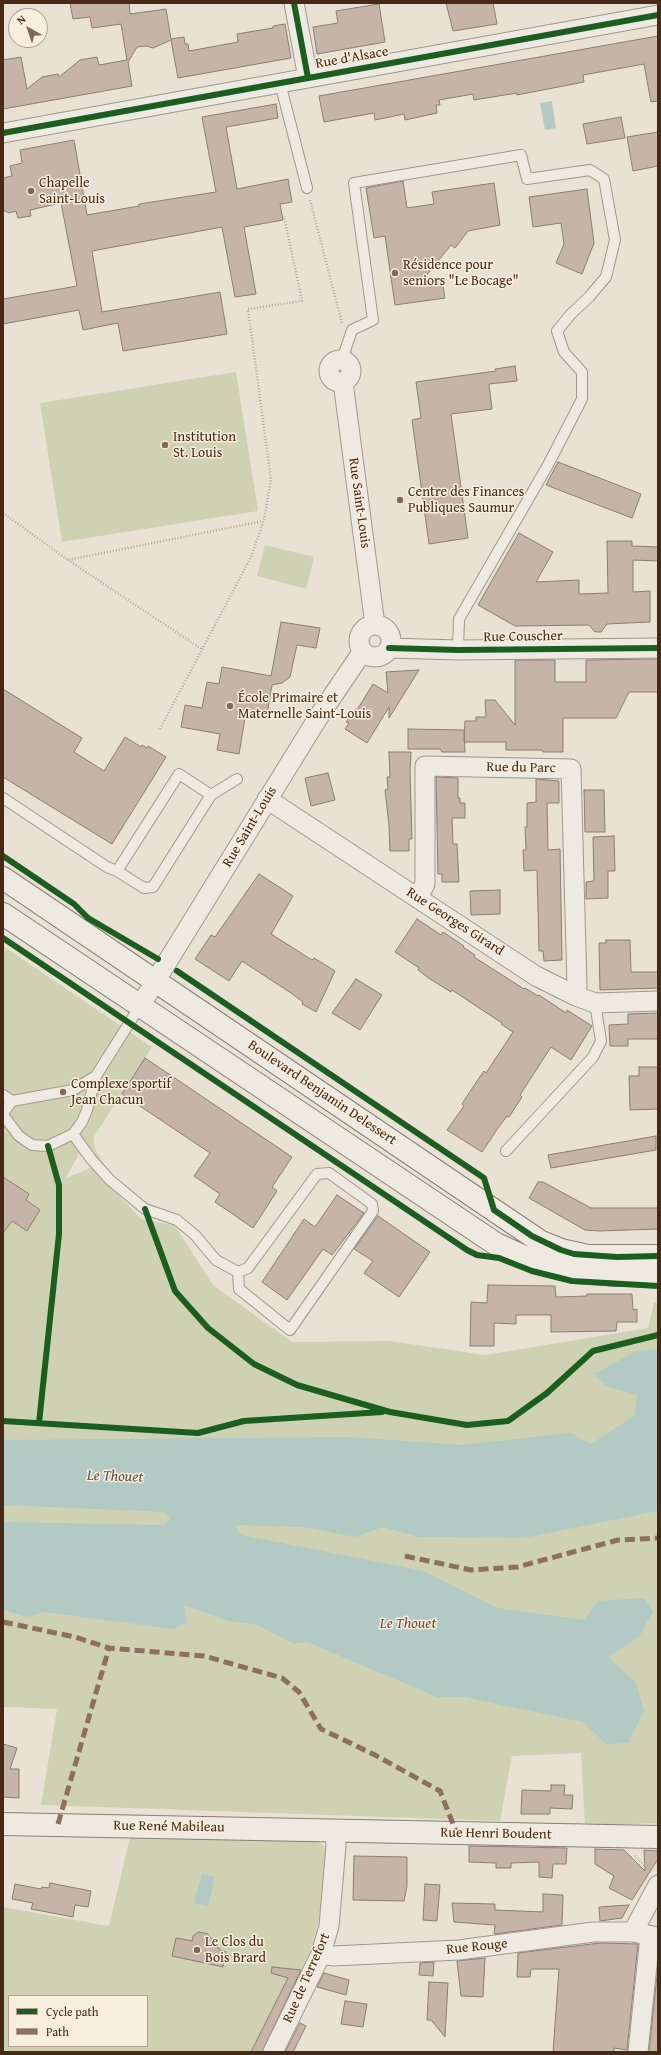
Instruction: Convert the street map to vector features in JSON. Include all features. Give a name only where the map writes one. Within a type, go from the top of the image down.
[{"type":"main road","name":"Boulevard Benjamin Delessert","points":[[3,878],[541,1242],[561,1250],[588,1256],[658,1256]]},
{"type":"main road","points":[[3,914],[496,1244],[533,1261],[570,1271],[616,1275],[658,1275]]},
{"type":"main road","name":"Rue René Mabileau","points":[[3,1824],[335,1831]]},
{"type":"main road","name":"Rue Henri Boudent","points":[[335,1831],[658,1837]]},
{"type":"street","points":[[294,3],[308,78]]},
{"type":"street","name":"Rue d'Alsace","points":[[3,133],[658,15]]},
{"type":"street","name":"Rue Saint-Louis","points":[[344,352],[332,364],[329,373],[336,381],[343,382],[375,625]]},
{"type":"street","points":[[375,625],[380,626],[388,631],[391,638],[389,648],[378,656],[370,655],[363,651],[359,641],[361,634],[368,627],[375,625]]},
{"type":"street","name":"Rue Couscher","points":[[389,648],[458,650],[658,648]]},
{"type":"street","name":"Rue Saint-Louis","points":[[140,1006],[321,713],[363,651]]},
{"type":"street","name":"Rue du Parc","points":[[418,897],[425,884],[425,766],[571,769],[577,986],[576,996]]},
{"type":"street","name":"Rue Georges Girard","points":[[267,799],[536,976],[576,996],[595,1003],[658,1001]]},
{"type":"street","name":"Rue de Terrefort","points":[[273,2052],[321,1954],[330,1926],[336,1846],[335,1831]]},
{"type":"street","points":[[638,2052],[647,1935],[655,1878]]},
{"type":"street","name":"Rue Rouge","points":[[321,1954],[333,1956],[459,1950],[593,1932],[647,1935]]},
{"type":"lane","points":[[280,82],[307,188]]},
{"type":"lane","points":[[344,352],[352,330],[373,320],[354,183],[521,155],[527,179],[590,170],[604,179],[615,240],[606,276],[589,297],[571,314],[557,331],[564,352],[582,372],[582,398],[548,465],[459,619],[458,650]]},
{"type":"lane","points":[[118,871],[179,774],[211,795]]},
{"type":"lane","points":[[3,798],[107,867],[118,871],[144,888],[153,887],[211,795],[237,779]]},
{"type":"lane","points":[[506,1151],[593,1057],[601,1041],[595,1003]]},
{"type":"lane","points":[[12,1101],[3,1114],[19,1136],[32,1145],[48,1146],[73,1134],[82,1122],[87,1110],[96,1076],[140,1006]]},
{"type":"lane","points":[[3,1095],[12,1101],[73,1090],[96,1076]]},
{"type":"lane","points":[[73,1134],[91,1159],[110,1180],[145,1209],[177,1220],[195,1235],[216,1260],[238,1272]]},
{"type":"lane","points":[[329,1173],[372,1204],[373,1211],[290,1330],[239,1289],[238,1272],[248,1268],[317,1174],[329,1173]]},
{"type":"path","points":[[307,188],[344,352]]},
{"type":"path","points":[[160,729],[251,557],[264,520],[271,480],[248,309],[302,301],[284,216]]},
{"type":"path","points":[[3,513],[68,560],[203,650]]},
{"type":"path","points":[[68,560],[264,520]]},
{"type":"path","points":[[624,1836],[629,1850],[655,1878]]},
{"type":"green space","points":[[236,372],[258,511],[62,542],[40,403]]},
{"type":"green space","points":[[265,545],[314,557],[306,589],[257,576]]},
{"type":"green space","points":[[3,946],[152,1047],[93,1138],[96,1151],[109,1172],[142,1200],[162,1210],[181,1216],[175,1226],[213,1285],[292,1342],[390,1341],[485,1355],[648,1328],[654,1303],[658,1303],[658,1823],[585,1826],[581,1753],[512,1756],[500,1821],[41,1805],[57,1709],[3,1707]],"holes":[[[79,1154],[92,1167],[65,1179]],[[115,1191],[146,1211],[173,1225],[141,1219]]]},
{"type":"green space","points":[[130,1837],[317,1841],[327,1849],[320,1915],[309,1960],[263,2052],[3,2052],[3,1907],[109,1926]]},
{"type":"water","points":[[552,101],[556,128],[545,130],[540,103]]},
{"type":"water","name":"Le Thouet","points":[[658,1349],[658,1511],[524,1538],[419,1537],[383,1527],[355,1537],[303,1527],[235,1525],[241,1535],[424,1571],[498,1608],[584,1620],[598,1601],[644,1598],[653,1611],[639,1637],[608,1657],[636,1683],[644,1711],[628,1743],[606,1744],[583,1722],[464,1697],[437,1697],[307,1642],[294,1644],[255,1624],[228,1621],[184,1605],[187,1623],[173,1629],[44,1612],[27,1617],[3,1610],[3,1522],[164,1525],[170,1518],[164,1512],[3,1505],[3,1440],[351,1437],[461,1445],[571,1433],[591,1444],[635,1415],[637,1395],[606,1386],[594,1374],[636,1351]]},
{"type":"water","points":[[202,1874],[215,1877],[208,1907],[194,1903]]},
{"type":"building","points":[[70,3],[129,3],[130,14],[166,9],[171,39],[184,37],[185,44],[188,44],[189,51],[238,42],[237,34],[273,28],[273,26],[285,24],[291,58],[178,78],[171,40],[153,48],[146,46],[137,47],[128,62],[132,86],[3,109],[3,60],[21,57],[27,89],[42,77],[58,74],[59,77],[80,60],[97,57],[99,65],[127,60],[121,24],[92,28],[90,17],[73,19]]},
{"type":"building","points":[[446,3],[493,3],[497,24],[453,31]]},
{"type":"building","points":[[379,4],[385,42],[317,54],[313,27],[338,23],[336,11]]},
{"type":"building","points":[[658,36],[658,101],[651,102],[644,64],[583,75],[584,82],[517,95],[517,93],[474,100],[473,94],[439,100],[440,105],[436,105],[437,113],[405,120],[404,114],[375,120],[374,113],[324,122],[319,96]]},
{"type":"building","points":[[276,104],[278,118],[226,127],[237,189],[288,179],[292,202],[280,204],[283,220],[244,227],[256,294],[235,297],[222,227],[92,251],[102,312],[220,292],[227,334],[123,351],[118,323],[83,330],[79,310],[3,324],[3,299],[77,286],[61,203],[30,210],[31,216],[18,218],[16,211],[9,213],[3,210],[3,178],[12,176],[10,166],[22,163],[20,150],[74,140],[87,215],[139,206],[139,204],[216,192],[202,117]]},
{"type":"building","points":[[621,117],[625,138],[587,144],[583,124]]},
{"type":"building","points":[[658,132],[658,166],[633,171],[627,137]]},
{"type":"building","points":[[403,181],[407,208],[434,204],[432,192],[494,183],[500,225],[468,231],[455,248],[451,245],[420,283],[442,280],[445,298],[395,305],[385,236],[374,238],[366,188]]},
{"type":"building","points":[[587,189],[594,243],[582,274],[556,263],[564,244],[561,223],[533,227],[529,197]]},
{"type":"building","points":[[515,366],[517,381],[489,384],[492,409],[451,414],[468,538],[429,544],[412,420],[421,418],[416,382],[496,371],[495,369]]},
{"type":"building","points":[[558,462],[641,494],[632,518],[546,485]]},
{"type":"building","points":[[519,533],[553,552],[536,582],[579,580],[579,594],[608,593],[607,541],[632,541],[632,546],[658,547],[658,561],[633,560],[633,592],[650,591],[650,622],[607,624],[601,632],[594,631],[589,625],[515,626],[478,605]]},
{"type":"building","points":[[281,622],[320,628],[316,648],[297,645],[290,677],[282,683],[272,685],[267,715],[246,712],[239,754],[217,750],[220,734],[181,727],[185,705],[202,708],[207,682],[219,684],[222,667],[271,676]]},
{"type":"building","points":[[658,659],[658,692],[629,692],[616,718],[563,718],[563,752],[543,752],[542,750],[506,750],[506,742],[464,742],[465,721],[476,721],[476,717],[486,717],[485,700],[495,700],[515,725],[515,660],[555,660],[555,682],[586,682],[586,660]]},
{"type":"building","points":[[419,670],[389,718],[389,707],[367,743],[345,729],[349,723],[346,722],[355,709],[357,710],[373,684],[388,693],[386,672]]},
{"type":"building","points":[[3,689],[82,738],[74,752],[104,771],[125,737],[141,747],[142,745],[147,748],[148,746],[166,757],[112,844],[3,777]]},
{"type":"building","points":[[408,729],[464,730],[465,752],[442,752],[440,749],[408,749]]},
{"type":"building","points":[[389,752],[411,752],[410,773],[412,839],[409,839],[409,851],[390,851],[385,790],[388,789],[387,777],[390,777]]},
{"type":"building","points":[[328,773],[335,800],[311,806],[305,778]]},
{"type":"building","points":[[436,777],[458,778],[458,798],[460,798],[460,803],[465,803],[465,818],[452,818],[453,844],[457,844],[459,882],[442,882],[442,874],[438,874]]},
{"type":"building","points":[[536,779],[559,781],[559,803],[547,803],[548,850],[560,849],[562,960],[544,961],[543,951],[539,951],[537,870],[524,871],[523,850],[526,850],[525,827],[527,827],[527,803],[536,802]]},
{"type":"building","points":[[584,790],[604,790],[605,832],[585,832]]},
{"type":"building","points":[[614,836],[615,871],[608,871],[608,898],[586,899],[586,882],[594,881],[593,837]]},
{"type":"building","points":[[259,874],[293,896],[271,934],[312,960],[314,958],[335,971],[316,1012],[302,1004],[303,1002],[291,993],[242,961],[229,981],[195,959],[211,935],[215,937]]},
{"type":"building","points":[[500,890],[500,914],[471,915],[470,891]]},
{"type":"building","points":[[417,919],[441,935],[443,932],[464,946],[463,947],[475,955],[474,957],[524,989],[525,988],[538,996],[539,995],[566,1013],[567,1010],[592,1026],[571,1060],[551,1047],[520,1095],[522,1097],[509,1117],[507,1116],[482,1152],[447,1130],[464,1106],[462,1104],[475,1084],[484,1071],[486,1073],[513,1032],[452,990],[451,992],[430,979],[418,970],[419,968],[395,952]]},
{"type":"building","points":[[606,940],[630,940],[631,972],[658,972],[658,988],[600,990],[599,943],[606,943]]},
{"type":"building","points":[[356,979],[382,995],[360,1030],[332,1013]]},
{"type":"building","points":[[658,1013],[658,1039],[628,1039],[628,1046],[610,1046],[609,1025],[628,1024],[628,1014]]},
{"type":"building","points":[[145,1058],[292,1157],[272,1187],[277,1191],[253,1228],[215,1202],[220,1194],[194,1176],[210,1153],[122,1094]]},
{"type":"building","points":[[639,1067],[658,1067],[658,1109],[630,1110],[629,1076],[639,1076]]},
{"type":"building","points":[[656,1136],[656,1150],[551,1168],[548,1155]]},
{"type":"building","points":[[3,1177],[29,1194],[26,1200],[40,1210],[27,1231],[12,1221],[3,1233]]},
{"type":"building","points":[[538,1182],[543,1182],[591,1208],[658,1208],[658,1229],[585,1230],[529,1198]]},
{"type":"building","points":[[337,1195],[364,1213],[332,1255],[323,1249],[287,1300],[262,1282],[304,1219],[315,1227]]},
{"type":"building","points":[[378,1216],[430,1252],[399,1297],[364,1273],[373,1261],[354,1249]]},
{"type":"building","points":[[488,1285],[555,1286],[556,1297],[587,1296],[587,1294],[632,1294],[633,1310],[637,1309],[637,1322],[617,1322],[616,1331],[551,1332],[551,1315],[516,1315],[516,1324],[494,1323],[494,1346],[470,1346],[471,1302],[487,1303]]},
{"type":"building","points":[[3,1744],[17,1748],[10,1769],[19,1769],[19,1798],[3,1797]]},
{"type":"building","points":[[551,1785],[565,1785],[564,1795],[573,1795],[572,1809],[550,1808],[550,1814],[521,1814],[522,1790],[551,1791]]},
{"type":"building","points":[[469,1846],[567,1848],[566,1864],[553,1864],[552,1878],[539,1877],[539,1862],[511,1863],[511,1868],[496,1868],[496,1863],[469,1862]]},
{"type":"building","points":[[595,1849],[624,1850],[645,1871],[644,1850],[658,1851],[658,1859],[632,1900],[609,1888],[614,1876],[595,1864]]},
{"type":"building","points":[[354,1856],[407,1857],[407,1886],[404,1901],[353,1900]]},
{"type":"building","points":[[50,1883],[91,1891],[88,1907],[75,1905],[73,1917],[31,1909],[33,1903],[12,1899],[15,1884],[41,1889],[42,1887],[49,1888]]},
{"type":"building","points":[[425,1884],[440,1885],[437,1921],[423,1920]]},
{"type":"building","points":[[543,1894],[563,1895],[562,1925],[494,1934],[495,1925],[454,1922],[452,1903],[495,1904],[495,1910],[543,1912]]},
{"type":"building","points":[[629,1905],[622,1918],[600,1921],[599,1907]]},
{"type":"building","name":"Le Clos du Bois Brard","points":[[199,1932],[208,1934],[220,1950],[226,1952],[223,1967],[172,1956],[176,1938],[192,1941],[193,1936]]},
{"type":"building","points":[[600,1943],[638,1944],[627,2050],[614,2048],[614,2052],[553,2052],[559,1969],[531,1969],[530,1977],[517,1977],[518,1953]]},
{"type":"building","points":[[485,1958],[483,1997],[461,1996],[457,1961]]},
{"type":"building","points":[[434,1962],[433,1976],[419,1975],[420,1963]]},
{"type":"building","points":[[658,1966],[658,2052],[649,2052]]},
{"type":"building","points":[[272,1967],[301,1970],[262,2052],[251,2052],[288,1978],[271,1973]]},
{"type":"building","points":[[324,1973],[349,1980],[346,1995],[317,1987]]},
{"type":"building","points":[[429,1982],[448,1983],[445,2037],[431,2020],[427,2020]]},
{"type":"building","points":[[345,2001],[367,2004],[363,2027],[341,2024]]},
{"type":"building","points":[[300,2023],[306,2026],[293,2052],[285,2052]]},
{"type":"marked path","points":[[405,1556],[471,1570],[517,1567],[618,1540],[658,1538]]},
{"type":"marked path","points":[[3,1622],[75,1637],[109,1648],[204,1656],[282,1678],[299,1692],[321,1729],[375,1755],[440,1791],[457,1834]]},
{"type":"marked path","points":[[58,1824],[109,1648]]},
{"type":"cycle path","points":[[294,3],[308,78]]},
{"type":"cycle path","points":[[3,133],[658,15]]},
{"type":"cycle path","points":[[389,648],[458,650],[658,648]]},
{"type":"cycle path","points":[[3,856],[74,904],[88,918],[158,959]]},
{"type":"cycle path","points":[[3,938],[467,1250],[477,1255],[499,1258],[532,1271],[572,1281],[658,1286]]},
{"type":"cycle path","points":[[177,971],[484,1178],[494,1210],[532,1236],[561,1250],[574,1254],[617,1257],[658,1256]]},
{"type":"cycle path","points":[[39,1423],[59,1234],[59,1185],[48,1146]]},
{"type":"cycle path","points":[[145,1209],[175,1291],[208,1328],[254,1364],[297,1385],[390,1412],[467,1425],[508,1421],[547,1393],[593,1351],[658,1335]]},
{"type":"cycle path","points":[[3,1421],[198,1433],[244,1421],[382,1412]]},
{"type":"place","name":"Chapelle Saint-Louis","points":[[31,191]]},
{"type":"place","name":"Résidence pour seniors \"Le Bocage\"","points":[[395,273]]},
{"type":"place","name":"Institution St. Louis","points":[[165,445]]},
{"type":"place","name":"Centre des Finances Publiques Saumur","points":[[400,500]]},
{"type":"place","name":"École Primaire et Maternelle Saint-Louis","points":[[230,706]]},
{"type":"place","name":"Complexe sportif Jean Chacun","points":[[63,1092]]},
{"type":"place","name":"Le Clos du Bois Brard","points":[[197,1950]]}]
